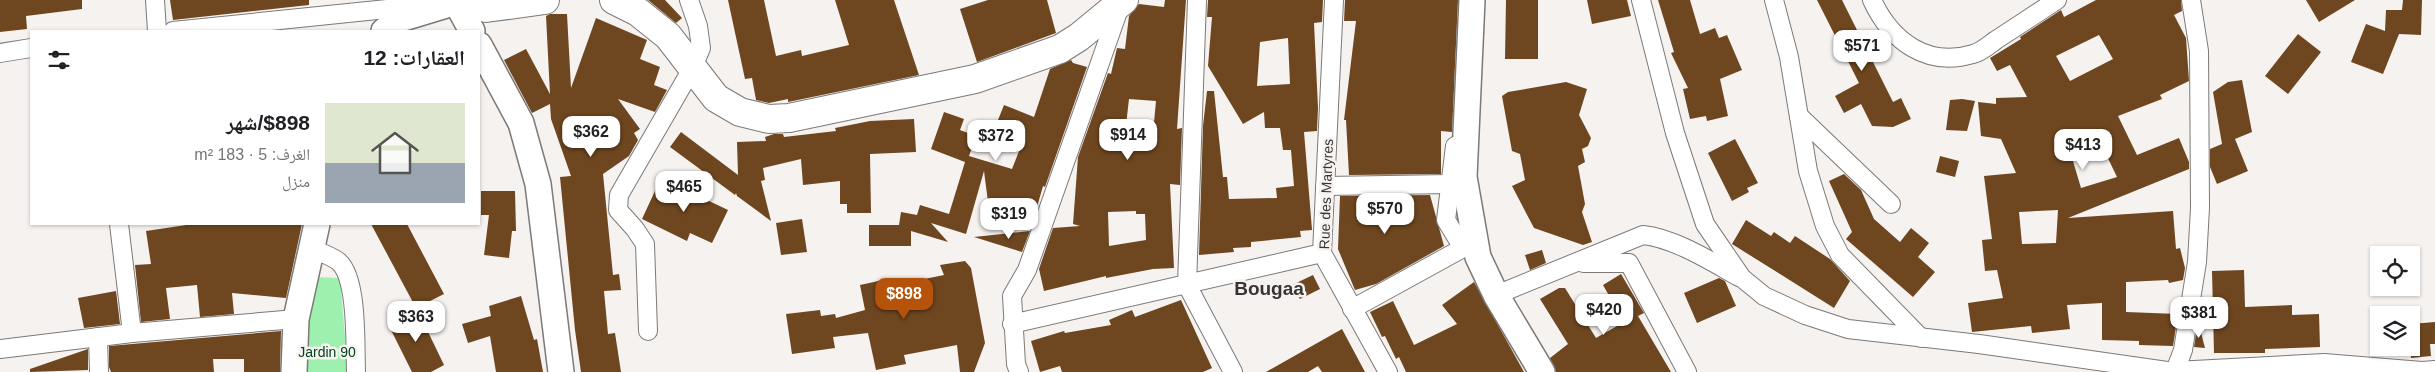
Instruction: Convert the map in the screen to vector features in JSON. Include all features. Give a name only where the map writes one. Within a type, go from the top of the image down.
[{"type":"main road","points":[[455,1],[486,8],[545,0]]},
{"type":"main road","points":[[614,0],[638,12],[668,36],[716,98],[740,112],[769,119],[789,118],[975,79],[1060,50],[1121,1]]},
{"type":"street","points":[[155,0],[157,30]]},
{"type":"street","points":[[648,330],[645,244],[618,210],[620,195],[693,67],[701,48],[698,26],[689,0]]},
{"type":"street","points":[[1197,0],[1187,285],[1233,372]]},
{"type":"street","name":"Rue des Martyres","points":[[1334,0],[1322,253],[1388,372]]},
{"type":"street","points":[[1471,253],[1464,177],[1472,0]]},
{"type":"street","points":[[1641,0],[1675,133],[1705,224],[1742,278]]},
{"type":"street","points":[[1774,0],[1789,58],[1808,171],[1825,226],[1840,255],[1921,338]]},
{"type":"street","points":[[1872,0],[1881,20],[1900,38],[1922,54],[1947,59],[1975,54],[2057,0]]},
{"type":"street","points":[[2174,371],[2183,350],[2197,262],[2200,208],[2199,51],[2191,0]]},
{"type":"street","points":[[182,30],[455,1]]},
{"type":"street","points":[[385,30],[400,19],[455,1]]},
{"type":"street","points":[[455,1],[471,30]]},
{"type":"street","points":[[1019,372],[1016,364],[1012,324],[1012,296],[1027,270],[1121,1]]},
{"type":"street","points":[[480,47],[521,124],[538,184],[561,372]]},
{"type":"street","points":[[0,52],[30,48]]},
{"type":"street","points":[[1799,116],[1891,204]]},
{"type":"street","points":[[1467,118],[1454,147],[1446,220],[1471,253],[1542,372]]},
{"type":"street","points":[[1325,186],[1450,184]]},
{"type":"street","points":[[119,225],[132,333]]},
{"type":"street","points":[[294,372],[296,319],[317,225]]},
{"type":"street","points":[[1496,295],[1643,235],[1652,236],[1703,257],[1742,278],[1764,296],[1805,315],[1848,329],[2174,371],[2324,363],[2422,371],[2435,370]]},
{"type":"street","points":[[311,248],[339,261],[347,272],[352,295],[356,372]]},
{"type":"street","points":[[1012,324],[1322,253]]},
{"type":"street","points":[[1352,309],[1471,253]]},
{"type":"street","points":[[1575,263],[1629,263],[1686,372]]},
{"type":"street","points":[[0,349],[132,333],[296,319]]},
{"type":"street","points":[[98,337],[99,372]]},
{"type":"green space","name":"Jardin 90","points":[[316,277],[340,278],[348,372],[307,372],[307,318]]},
{"type":"building","points":[[0,0],[82,0],[82,9],[26,16],[27,29],[0,32]]},
{"type":"building","points":[[170,0],[309,0],[309,5],[173,20]]},
{"type":"building","points":[[648,0],[665,0],[682,18],[676,23]]},
{"type":"building","points":[[728,0],[764,0],[776,56],[801,50],[802,56],[849,45],[835,0],[894,0],[919,75],[788,102],[788,99],[769,103],[756,100],[752,78],[745,79]]},
{"type":"building","points":[[988,0],[1047,0],[1056,33],[977,62],[960,9]]},
{"type":"building","points":[[1165,0],[1186,0],[1177,129],[1182,128],[1180,185],[1170,184],[1174,268],[1153,269],[1106,278],[1106,276],[1044,291],[1039,269],[1053,228],[1080,226],[1073,224],[1078,157],[1108,73],[1111,74],[1117,48],[1125,49],[1129,16],[1139,4],[1164,7]],"holes":[[[1129,99],[1156,101],[1153,133],[1125,134]],[[1136,211],[1136,214],[1145,214],[1146,240],[1109,246],[1108,212]]]},
{"type":"building","points":[[1208,0],[1323,0],[1322,22],[1314,23],[1318,108],[1317,131],[1304,132],[1312,230],[1300,231],[1301,237],[1251,242],[1251,247],[1233,248],[1234,252],[1199,255],[1203,126],[1207,91],[1214,91],[1223,177],[1227,177],[1229,199],[1277,198],[1276,188],[1294,186],[1291,150],[1283,150],[1280,128],[1265,128],[1264,112],[1243,124],[1208,66],[1212,17],[1207,17]],"holes":[[[1288,38],[1290,84],[1257,86],[1260,42]]]},
{"type":"building","points":[[1345,0],[1458,0],[1452,132],[1441,131],[1441,174],[1349,175],[1346,120],[1344,120],[1356,21],[1344,21]]},
{"type":"building","points":[[1506,0],[1538,0],[1538,59],[1505,59]]},
{"type":"building","points":[[1587,0],[1627,0],[1631,16],[1592,24]]},
{"type":"building","points":[[1658,0],[1690,0],[1700,34],[1715,28],[1719,38],[1727,35],[1742,70],[1720,79],[1728,116],[1707,121],[1706,116],[1690,119],[1683,89],[1688,88],[1671,53],[1674,52]]},
{"type":"building","points":[[1817,0],[1842,0],[1893,102],[1901,98],[1911,119],[1893,127],[1872,126],[1861,104],[1844,113],[1835,96],[1859,83]]},
{"type":"building","points":[[2096,0],[2181,0],[2182,11],[2174,15],[2186,38],[2189,81],[2160,95],[2162,99],[2118,116],[2137,155],[2179,138],[2189,162],[2189,169],[2068,218],[2173,211],[2176,249],[2180,248],[2185,268],[2183,280],[2169,283],[2168,280],[2126,282],[2126,312],[2178,314],[2173,346],[2139,345],[2139,341],[2102,340],[2102,303],[2067,305],[2070,329],[2032,333],[2031,326],[1972,332],[1968,303],[2003,298],[1997,270],[1985,271],[1982,240],[1992,239],[1984,176],[2016,173],[2001,139],[1981,136],[1978,102],[1996,104],[1996,98],[2027,97],[2010,65],[1997,71],[1990,58],[2021,39],[2020,37],[2061,10],[2064,17]],"holes":[[[2099,35],[2113,59],[2070,81],[2056,56]],[[2103,148],[2117,177],[2081,188],[2073,161]],[[2058,210],[2056,243],[2022,244],[2019,212]]]},
{"type":"building","points":[[2306,0],[2355,0],[2319,22]]},
{"type":"building","points":[[2403,0],[2422,0],[2421,35],[2399,34],[2383,74],[2351,62],[2366,24],[2385,31],[2386,10],[2402,10]]},
{"type":"building","points":[[550,14],[567,14],[571,88],[596,18],[647,40],[640,59],[660,67],[654,85],[667,90],[655,112],[618,99],[640,129],[634,133],[638,140],[629,156],[603,174],[613,275],[619,274],[621,290],[604,291],[608,334],[615,333],[621,372],[581,372],[560,177],[571,176],[551,119],[550,104],[532,113],[504,60],[526,49],[550,94],[546,16]]},
{"type":"building","points":[[2298,34],[2321,52],[2288,94],[2265,76]]},
{"type":"building","points":[[1071,60],[1073,63],[1087,67],[1045,187],[1043,186],[1035,214],[988,202],[984,171],[966,234],[931,223],[948,242],[911,231],[911,246],[869,246],[869,225],[899,225],[901,212],[917,215],[920,205],[949,214],[965,162],[931,149],[944,112],[964,119],[960,130],[976,136],[969,156],[1012,169],[1023,141],[994,130],[1004,105],[1034,117],[1050,69]]},
{"type":"building","points":[[2242,80],[2252,132],[2235,139],[2248,171],[2217,184],[2210,167],[2210,149],[2222,144],[2213,92],[2228,82]]},
{"type":"building","points":[[1566,82],[1587,89],[1579,115],[1591,138],[1588,146],[1582,149],[1585,162],[1578,166],[1585,204],[1582,212],[1592,242],[1583,245],[1534,228],[1512,186],[1525,180],[1520,154],[1512,151],[1502,96],[1508,92]]},
{"type":"building","points":[[1950,100],[1975,101],[1967,131],[1946,130]]},
{"type":"building","points":[[914,119],[916,152],[870,154],[871,213],[847,213],[847,204],[840,204],[840,181],[803,185],[801,159],[763,168],[765,180],[761,181],[771,221],[737,196],[736,193],[735,195],[670,147],[681,132],[738,175],[737,142],[766,141],[765,137],[774,134],[783,134],[784,137],[836,131],[835,128],[870,121]]},
{"type":"building","points":[[1735,139],[1758,183],[1747,188],[1749,192],[1732,201],[1708,153]]},
{"type":"building","points":[[1940,156],[1959,161],[1955,177],[1936,172]]},
{"type":"building","points":[[1844,174],[1861,190],[1874,219],[1900,242],[1911,228],[1929,243],[1918,257],[1935,272],[1913,297],[1846,239],[1852,232],[1829,181]]},
{"type":"building","points":[[661,178],[728,210],[712,243],[690,233],[687,241],[642,219]]},
{"type":"building","points":[[481,191],[515,191],[516,231],[512,231],[509,258],[484,255],[489,215],[481,215]]},
{"type":"building","points":[[1430,195],[1444,246],[1376,284],[1355,290],[1338,249],[1340,196]]},
{"type":"building","points":[[802,219],[807,252],[781,255],[776,223]]},
{"type":"building","points":[[1746,220],[1771,236],[1774,232],[1790,243],[1795,236],[1830,259],[1850,281],[1834,308],[1732,244]]},
{"type":"building","points":[[186,225],[302,225],[286,298],[232,293],[234,314],[200,317],[197,285],[166,288],[170,319],[141,322],[135,265],[151,264],[146,231]]},
{"type":"building","points":[[372,225],[408,225],[444,294],[416,308]]},
{"type":"building","points":[[1030,231],[1022,252],[974,237]]},
{"type":"building","points":[[1542,250],[1546,263],[1530,270],[1525,255]]},
{"type":"building","points":[[965,261],[971,268],[985,343],[974,372],[960,372],[957,345],[904,355],[906,364],[876,370],[868,333],[833,337],[835,348],[792,354],[786,314],[820,310],[821,316],[835,314],[836,318],[865,310],[860,285],[892,278],[895,285],[944,275],[940,265]]},
{"type":"building","points":[[2244,270],[2245,307],[2292,305],[2292,315],[2319,314],[2320,347],[2265,349],[2265,353],[2214,353],[2212,271]]},
{"type":"building","points":[[1621,274],[1644,313],[1638,316],[1671,372],[1556,372],[1550,358],[1568,344],[1540,299],[1559,288],[1565,288],[1596,338],[1624,322],[1603,285]]},
{"type":"building","points":[[1313,275],[1320,289],[1300,299],[1292,285]]},
{"type":"building","points":[[1719,278],[1725,281],[1736,306],[1697,323],[1684,293]]},
{"type":"building","points":[[1474,282],[1524,372],[1406,372],[1399,357],[1396,359],[1385,336],[1382,337],[1370,312],[1393,301],[1414,345],[1457,324],[1442,305]]},
{"type":"building","points":[[116,291],[120,324],[84,328],[78,298]]},
{"type":"building","points":[[521,296],[534,340],[537,339],[543,372],[496,372],[490,336],[468,343],[462,324],[491,316],[489,306]]},
{"type":"building","points":[[1181,300],[1212,368],[1203,372],[1062,372],[1060,366],[1040,372],[1031,341],[1064,331],[1065,333],[1111,325],[1109,320],[1132,310],[1135,317]]},
{"type":"building","points":[[417,309],[444,365],[431,372],[412,372],[388,324]]},
{"type":"building","points":[[2198,321],[2205,348],[2194,347]]},
{"type":"building","points":[[2435,322],[2435,344],[2430,344],[2431,356],[2411,358],[2411,356],[2420,356],[2420,323]]},
{"type":"building","points":[[1342,329],[1365,372],[1322,372],[1318,366],[1308,372],[1266,372]]},
{"type":"building","points":[[281,331],[280,372],[244,372],[244,359],[213,359],[214,372],[111,372],[109,367],[109,346]]},
{"type":"building","points":[[88,349],[88,370],[30,372],[30,369]]},
{"type":"district","name":"Bougaa","points":[[1269,288]]}]
